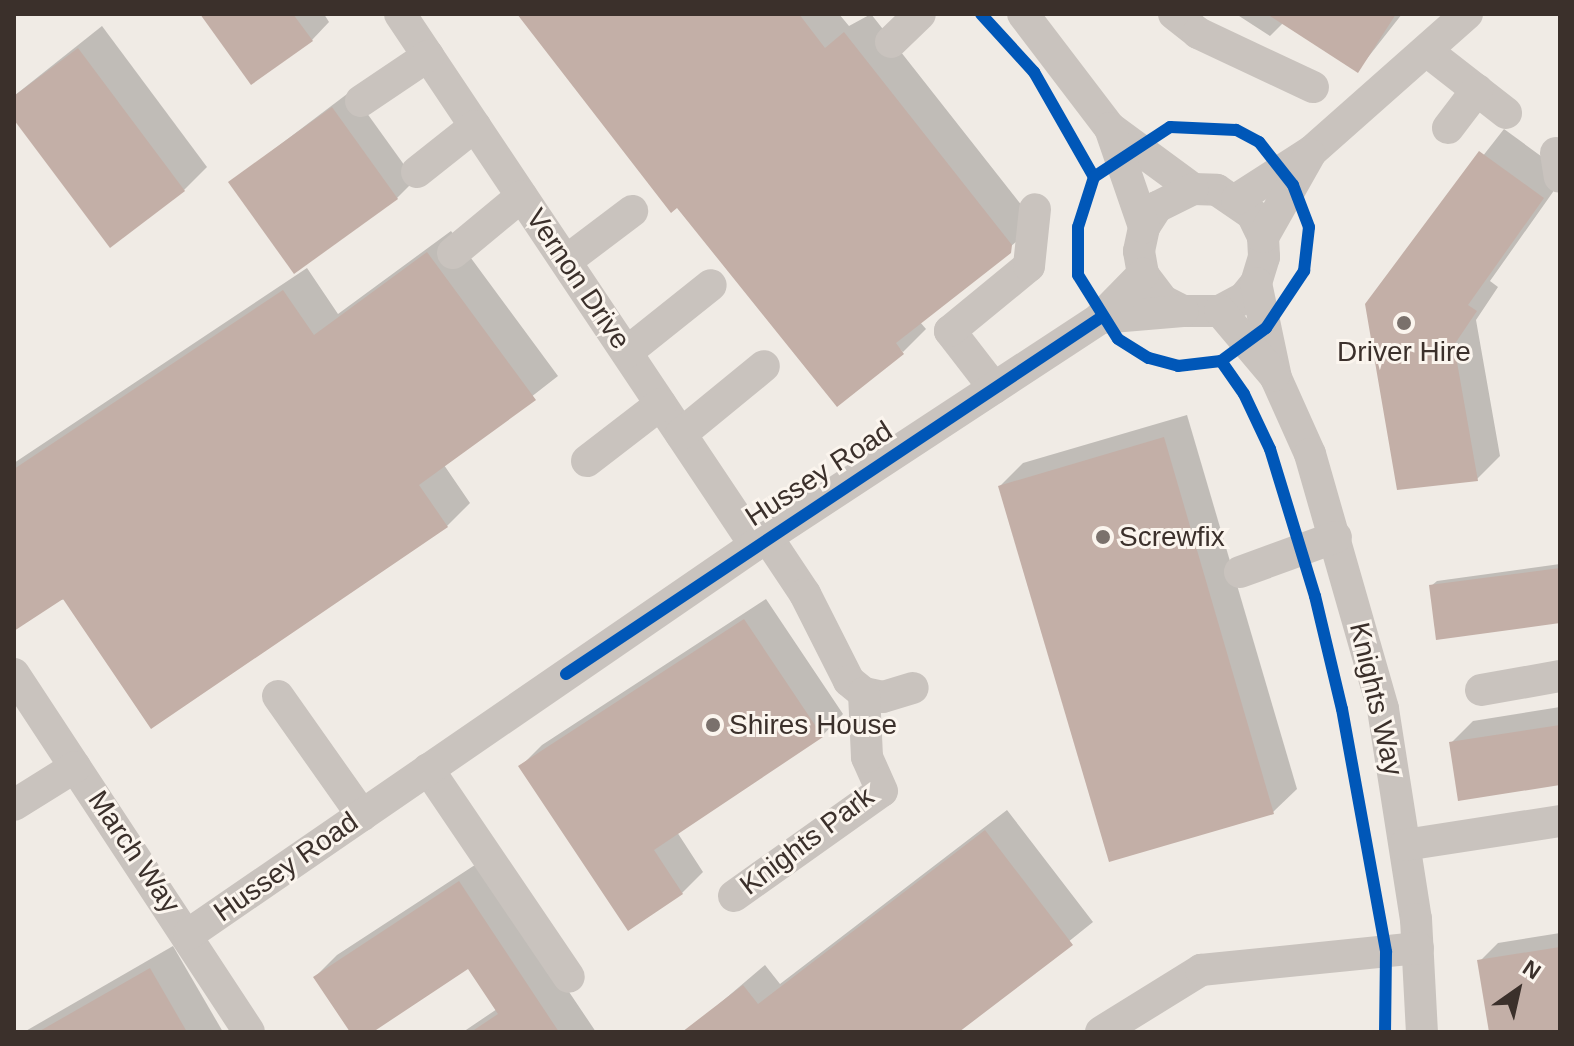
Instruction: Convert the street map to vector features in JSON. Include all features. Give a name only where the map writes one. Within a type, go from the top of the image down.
[{"type":"street","name":"Vernon Drive","points":[[400,14],[681,434],[805,594],[849,681],[864,693]]},
{"type":"street","points":[[891,42],[920,14]]},
{"type":"street","points":[[1023,14],[1110,128],[1193,189]]},
{"type":"street","points":[[1174,14],[1198,33],[1313,87]]},
{"type":"street","points":[[1237,199],[1312,151],[1428,52],[1467,14]]},
{"type":"street","points":[[1428,52],[1506,113]]},
{"type":"street","points":[[361,101],[428,56]]},
{"type":"street","points":[[1448,128],[1477,90]]},
{"type":"street","points":[[417,172],[475,126]]},
{"type":"street","points":[[1110,128],[1144,227]]},
{"type":"street","points":[[1263,237],[1312,151]]},
{"type":"street","points":[[1256,283],[1244,298],[1220,311],[1183,311],[1163,301],[1143,274],[1139,251],[1144,227],[1157,207],[1193,189],[1217,190],[1237,199],[1252,214],[1263,237]]},
{"type":"street","points":[[453,253],[522,196]]},
{"type":"street","points":[[994,388],[950,331],[1029,266],[1035,209]]},
{"type":"street","points":[[566,261],[632,211]]},
{"type":"street","name":"Knights Way","points":[[1263,237],[1264,257],[1256,283],[1276,378],[1310,454],[1383,709],[1418,948],[1422,1032]]},
{"type":"street","name":"Hussey Road","points":[[189,934],[761,541],[1100,318],[1143,274]]},
{"type":"street","points":[[627,352],[711,285]]},
{"type":"street","name":"Hussey Road","points":[[1100,318],[1183,311]]},
{"type":"street","name":"Knights Way","points":[[1220,311],[1276,378]]},
{"type":"street","points":[[681,434],[764,366]]},
{"type":"street","points":[[587,461],[661,404]]},
{"type":"street","points":[[1240,572],[1336,537]]},
{"type":"street","name":"March Way","points":[[14,674],[189,934],[249,1032]]},
{"type":"street","points":[[1481,690],[1560,676]]},
{"type":"street","points":[[864,693],[883,697],[913,688]]},
{"type":"street","name":"Knights Park","points":[[734,896],[882,791],[867,757],[864,693]]},
{"type":"street","points":[[278,696],[362,815]]},
{"type":"street","points":[[14,805],[75,767]]},
{"type":"street","points":[[428,769],[569,977]]},
{"type":"street","points":[[1405,845],[1560,821]]},
{"type":"street","points":[[1101,1032],[1201,970],[1418,948]]},
{"type":"building","points":[[200,14],[293,14],[313,41],[251,85]]},
{"type":"building","points":[[517,14],[799,14],[825,48],[844,32],[1012,245],[1011,253],[896,343],[904,354],[837,407],[677,208],[671,213]]},
{"type":"building","points":[[1267,14],[1396,14],[1358,73]]},
{"type":"building","points":[[78,48],[185,191],[110,248],[14,120],[14,96]]},
{"type":"building","points":[[332,107],[398,199],[294,274],[228,182]]},
{"type":"building","points":[[1479,151],[1544,198],[1468,305],[1477,311],[1454,345],[1478,481],[1397,490],[1365,304]]},
{"type":"building","points":[[427,252],[536,400],[419,485],[448,527],[151,729],[63,599],[14,631],[14,469],[283,290],[314,335]]},
{"type":"building","points":[[1164,437],[1274,814],[1109,862],[998,486]]},
{"type":"building","points":[[1560,568],[1560,623],[1436,640],[1429,585]]},
{"type":"building","points":[[744,619],[823,737],[654,850],[683,894],[628,931],[518,766]]},
{"type":"building","points":[[1560,725],[1560,785],[1458,801],[1449,742]]},
{"type":"building","points":[[985,830],[1073,945],[959,1032],[682,1032],[743,985],[758,1004]]},
{"type":"building","points":[[459,881],[559,1032],[471,1032],[498,1014],[468,969],[373,1032],[350,1032],[313,977]]},
{"type":"building","points":[[1560,947],[1560,1032],[1489,1032],[1477,960]]},
{"type":"building","points":[[150,968],[187,1032],[38,1032]]},
{"type":"cycle path","points":[[981,14],[1034,72],[1094,177],[1078,227],[1078,275],[1118,339],[1149,358],[1178,366],[1221,361],[1266,328],[1304,271],[1309,227],[1293,185],[1259,142],[1236,130],[1170,127],[1094,177]]},
{"type":"cycle path","points":[[566,674],[1100,318]]},
{"type":"cycle path","points":[[1221,361],[1244,394],[1270,449],[1315,596],[1342,709],[1386,952],[1385,1032]]},
{"type":"place","name":"Driver Hire","points":[[1404,323]]},
{"type":"place","name":"Screwfix","points":[[1103,537]]},
{"type":"place","name":"Shires House","points":[[713,725]]}]
